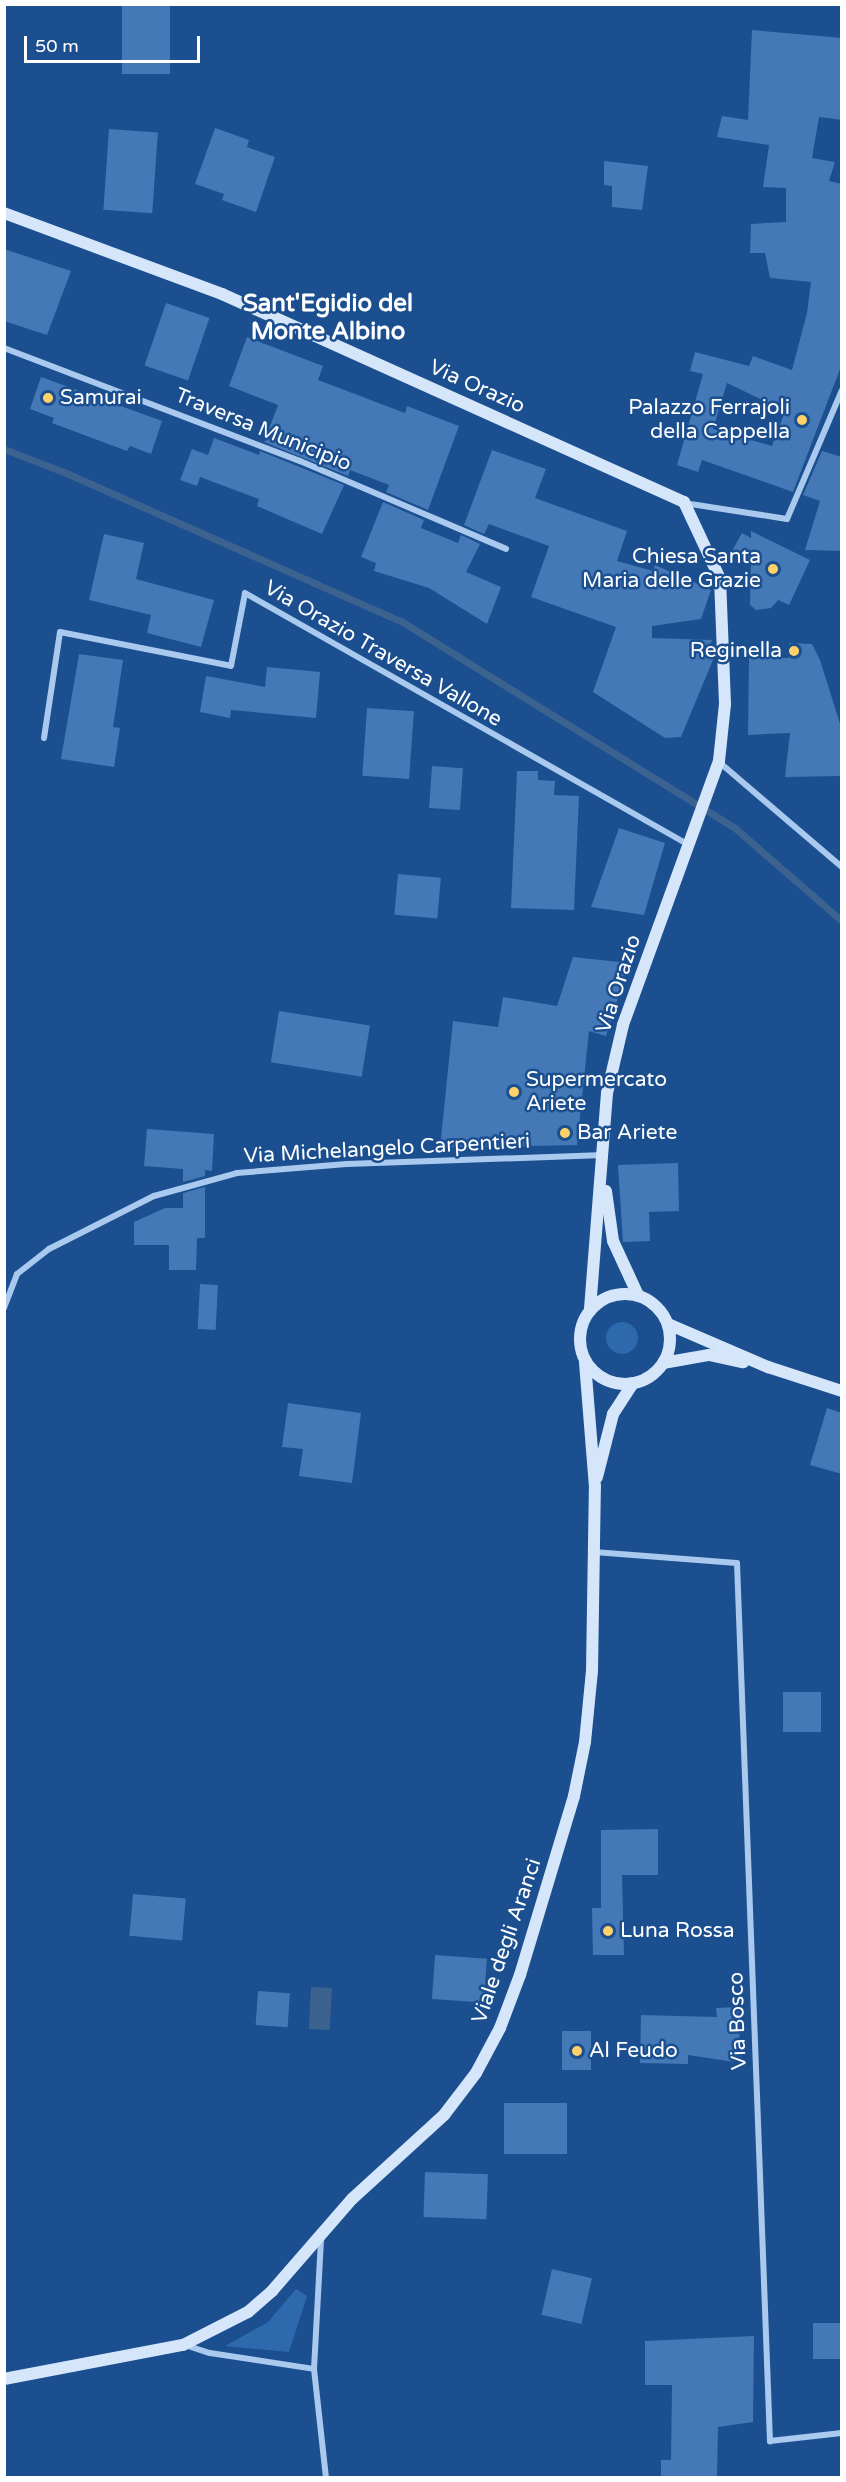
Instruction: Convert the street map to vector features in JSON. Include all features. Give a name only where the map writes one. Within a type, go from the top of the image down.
[{"type":"main road","name":"Via Orazio","points":[[4,213],[222,294],[684,502]]},
{"type":"main road","points":[[684,502],[720,579],[726,704],[719,761]]},
{"type":"main road","name":"Via Orazio","points":[[603,1172],[608,1093],[623,1025],[719,761]]},
{"type":"main road","points":[[603,1172],[613,1241],[638,1295]]},
{"type":"main road","points":[[595,1487],[585,1362],[579,1335],[590,1308],[603,1172]]},
{"type":"main road","points":[[590,1308],[612,1295],[638,1295],[651,1301],[668,1324],[768,1367],[842,1391]]},
{"type":"main road","points":[[585,1362],[606,1381],[633,1383],[651,1376],[663,1363],[669,1350],[668,1324]]},
{"type":"main road","points":[[663,1363],[709,1355],[768,1367]]},
{"type":"main road","points":[[595,1487],[613,1414],[633,1383]]},
{"type":"main road","name":"Viale degli Aranci","points":[[4,2379],[64,2365],[183,2345],[248,2312],[272,2291],[322,2231],[444,2115],[476,2073],[500,2028],[546,1896],[585,1742],[592,1671],[595,1487]]},
{"type":"street","name":"Traversa Municipio","points":[[4,348],[300,460],[506,549]]},
{"type":"street","points":[[684,502],[786,519],[842,390]]},
{"type":"street","name":"Via Orazio Traversa Vallone","points":[[44,738],[60,632],[231,666],[245,593],[689,845]]},
{"type":"street","points":[[719,761],[842,867]]},
{"type":"street","name":"Via Michelangelo Carpentieri","points":[[4,1308],[17,1274],[49,1249],[154,1196],[237,1173],[347,1164],[604,1155]]},
{"type":"street","name":"Via Bosco","points":[[593,1551],[737,1563],[770,2441],[842,2433]]},
{"type":"street","points":[[322,2231],[314,2369],[326,2478]]},
{"type":"street","points":[[183,2345],[210,2354],[314,2369]]},
{"type":"shaded area","points":[[622,1322],[633,1327],[638,1338],[633,1349],[622,1354],[611,1349],[606,1338],[611,1327]]},
{"type":"shaded area","points":[[311,1987],[332,1988],[330,2030],[309,2029]]},
{"type":"shaded area","points":[[296,2289],[307,2296],[289,2352],[225,2346],[268,2322]]},
{"type":"building","points":[[122,4],[170,4],[170,74],[122,74]]},
{"type":"building","points":[[752,30],[842,38],[842,120],[819,117],[812,158],[835,162],[829,181],[842,184],[842,364],[793,492],[702,460],[698,472],[677,465],[703,374],[690,371],[695,352],[749,366],[753,356],[792,370],[807,313],[811,282],[770,278],[765,253],[750,253],[751,224],[786,222],[786,188],[763,187],[769,145],[717,137],[722,116],[748,120]],"holes":[[[727,383],[785,411],[772,446],[713,429]]]},
{"type":"building","points":[[215,128],[249,140],[247,147],[275,157],[256,212],[222,200],[224,194],[195,184]]},
{"type":"building","points":[[109,129],[158,132],[152,213],[103,210]]},
{"type":"building","points":[[604,161],[648,166],[642,210],[612,207],[612,186],[604,185]]},
{"type":"building","points":[[4,249],[71,271],[47,335],[4,321]]},
{"type":"building","points":[[166,303],[209,318],[188,380],[145,365]]},
{"type":"building","points":[[247,337],[323,366],[318,380],[405,413],[407,406],[459,426],[428,510],[386,492],[389,485],[350,470],[348,476],[264,442],[278,405],[229,386]]},
{"type":"building","points":[[41,377],[162,421],[151,454],[130,446],[127,451],[52,423],[54,418],[30,409]]},
{"type":"building","points":[[214,438],[259,455],[260,451],[344,485],[322,534],[257,506],[259,499],[200,477],[197,486],[180,480],[192,449],[208,455]]},
{"type":"building","points":[[492,450],[546,469],[535,498],[627,531],[617,561],[653,571],[655,565],[711,590],[701,619],[652,626],[652,638],[712,640],[708,652],[715,655],[681,737],[665,738],[593,692],[616,627],[531,597],[549,546],[489,524],[484,534],[464,525]]},
{"type":"building","points":[[822,451],[842,457],[842,551],[805,550],[820,501],[803,495]]},
{"type":"building","points":[[383,502],[424,520],[421,528],[458,543],[461,535],[480,544],[466,572],[501,587],[487,624],[429,588],[374,571],[376,563],[361,557]]},
{"type":"building","name":"Chiesa Santa Maria delle Grazie","points":[[751,531],[810,560],[789,605],[778,600],[771,608],[756,610],[750,605],[751,561],[732,551],[742,533],[751,538]]},
{"type":"building","points":[[104,534],[144,543],[136,579],[214,600],[201,647],[147,633],[151,615],[89,600]]},
{"type":"building","points":[[789,643],[812,644],[820,660],[842,730],[842,776],[785,777],[790,733],[748,735],[749,658],[788,658]]},
{"type":"building","points":[[79,654],[123,660],[113,727],[120,728],[114,767],[61,759]]},
{"type":"building","points":[[267,667],[320,672],[316,718],[231,710],[230,718],[200,712],[206,676],[265,687]]},
{"type":"building","points":[[367,708],[414,711],[409,779],[362,776]]},
{"type":"building","points":[[432,766],[463,768],[460,810],[429,808]]},
{"type":"building","points":[[517,771],[538,771],[538,780],[555,781],[554,795],[579,796],[574,910],[511,908]]},
{"type":"building","points":[[619,828],[665,843],[644,915],[591,907]]},
{"type":"building","points":[[398,874],[441,878],[437,919],[394,915]]},
{"type":"building","name":"Supermercato Ariete","points":[[573,957],[629,963],[606,1036],[589,1031],[577,1145],[440,1148],[453,1021],[498,1027],[503,997],[557,1006]]},
{"type":"building","points":[[279,1011],[370,1025],[362,1077],[271,1062]]},
{"type":"building","points":[[147,1129],[214,1134],[212,1171],[205,1170],[205,1176],[183,1182],[183,1169],[144,1166]]},
{"type":"building","points":[[678,1163],[679,1211],[649,1212],[650,1241],[623,1242],[618,1165]]},
{"type":"building","points":[[205,1187],[205,1238],[197,1238],[196,1270],[169,1270],[169,1245],[134,1245],[134,1222],[165,1208],[183,1208],[183,1193]]},
{"type":"building","points":[[200,1284],[218,1285],[216,1330],[198,1329]]},
{"type":"building","points":[[288,1403],[361,1413],[352,1483],[299,1476],[303,1449],[282,1447]]},
{"type":"building","points":[[827,1408],[842,1413],[842,1474],[810,1465]]},
{"type":"building","points":[[783,1692],[821,1692],[821,1732],[783,1732]]},
{"type":"building","points":[[658,1829],[658,1875],[622,1875],[624,1955],[593,1955],[592,1908],[601,1908],[601,1830]]},
{"type":"building","points":[[133,1894],[186,1899],[182,1940],[129,1936]]},
{"type":"building","points":[[435,1955],[487,1959],[484,2003],[432,1999]]},
{"type":"building","points":[[258,1991],[290,1993],[288,2027],[256,2025]]},
{"type":"building","points":[[738,2007],[741,2063],[688,2055],[688,2064],[640,2063],[641,2015],[717,2017],[716,2008]]},
{"type":"building","name":"Al Feudo","points":[[562,2031],[591,2031],[591,2070],[562,2070]]},
{"type":"building","points":[[504,2103],[567,2103],[567,2154],[504,2154]]},
{"type":"building","points":[[425,2172],[488,2174],[486,2219],[423,2217]]},
{"type":"building","points":[[552,2269],[592,2278],[581,2324],[541,2315]]},
{"type":"building","points":[[813,2323],[842,2323],[842,2359],[813,2359]]},
{"type":"building","points":[[754,2336],[753,2422],[718,2427],[717,2478],[661,2478],[661,2460],[671,2460],[672,2385],[645,2385],[645,2341]]},
{"type":"waterway","points":[[4,449],[64,472],[401,621],[735,828],[842,921]]},
{"type":"place","name":"Samurai","points":[[48,398]]},
{"type":"place","name":"Palazzo Ferrajoli della Cappella","points":[[802,420]]},
{"type":"place","name":"Chiesa Santa Maria delle Grazie","points":[[773,569]]},
{"type":"place","name":"Reginella","points":[[794,651]]},
{"type":"place","name":"Supermercato Ariete","points":[[514,1092]]},
{"type":"place","name":"Bar Ariete","points":[[565,1133]]},
{"type":"place","name":"Luna Rossa","points":[[608,1931]]},
{"type":"place","name":"Al Feudo","points":[[577,2051]]},
{"type":"district","name":"Sant'Egidio del Monte Albino","points":[[328,318]]}]
